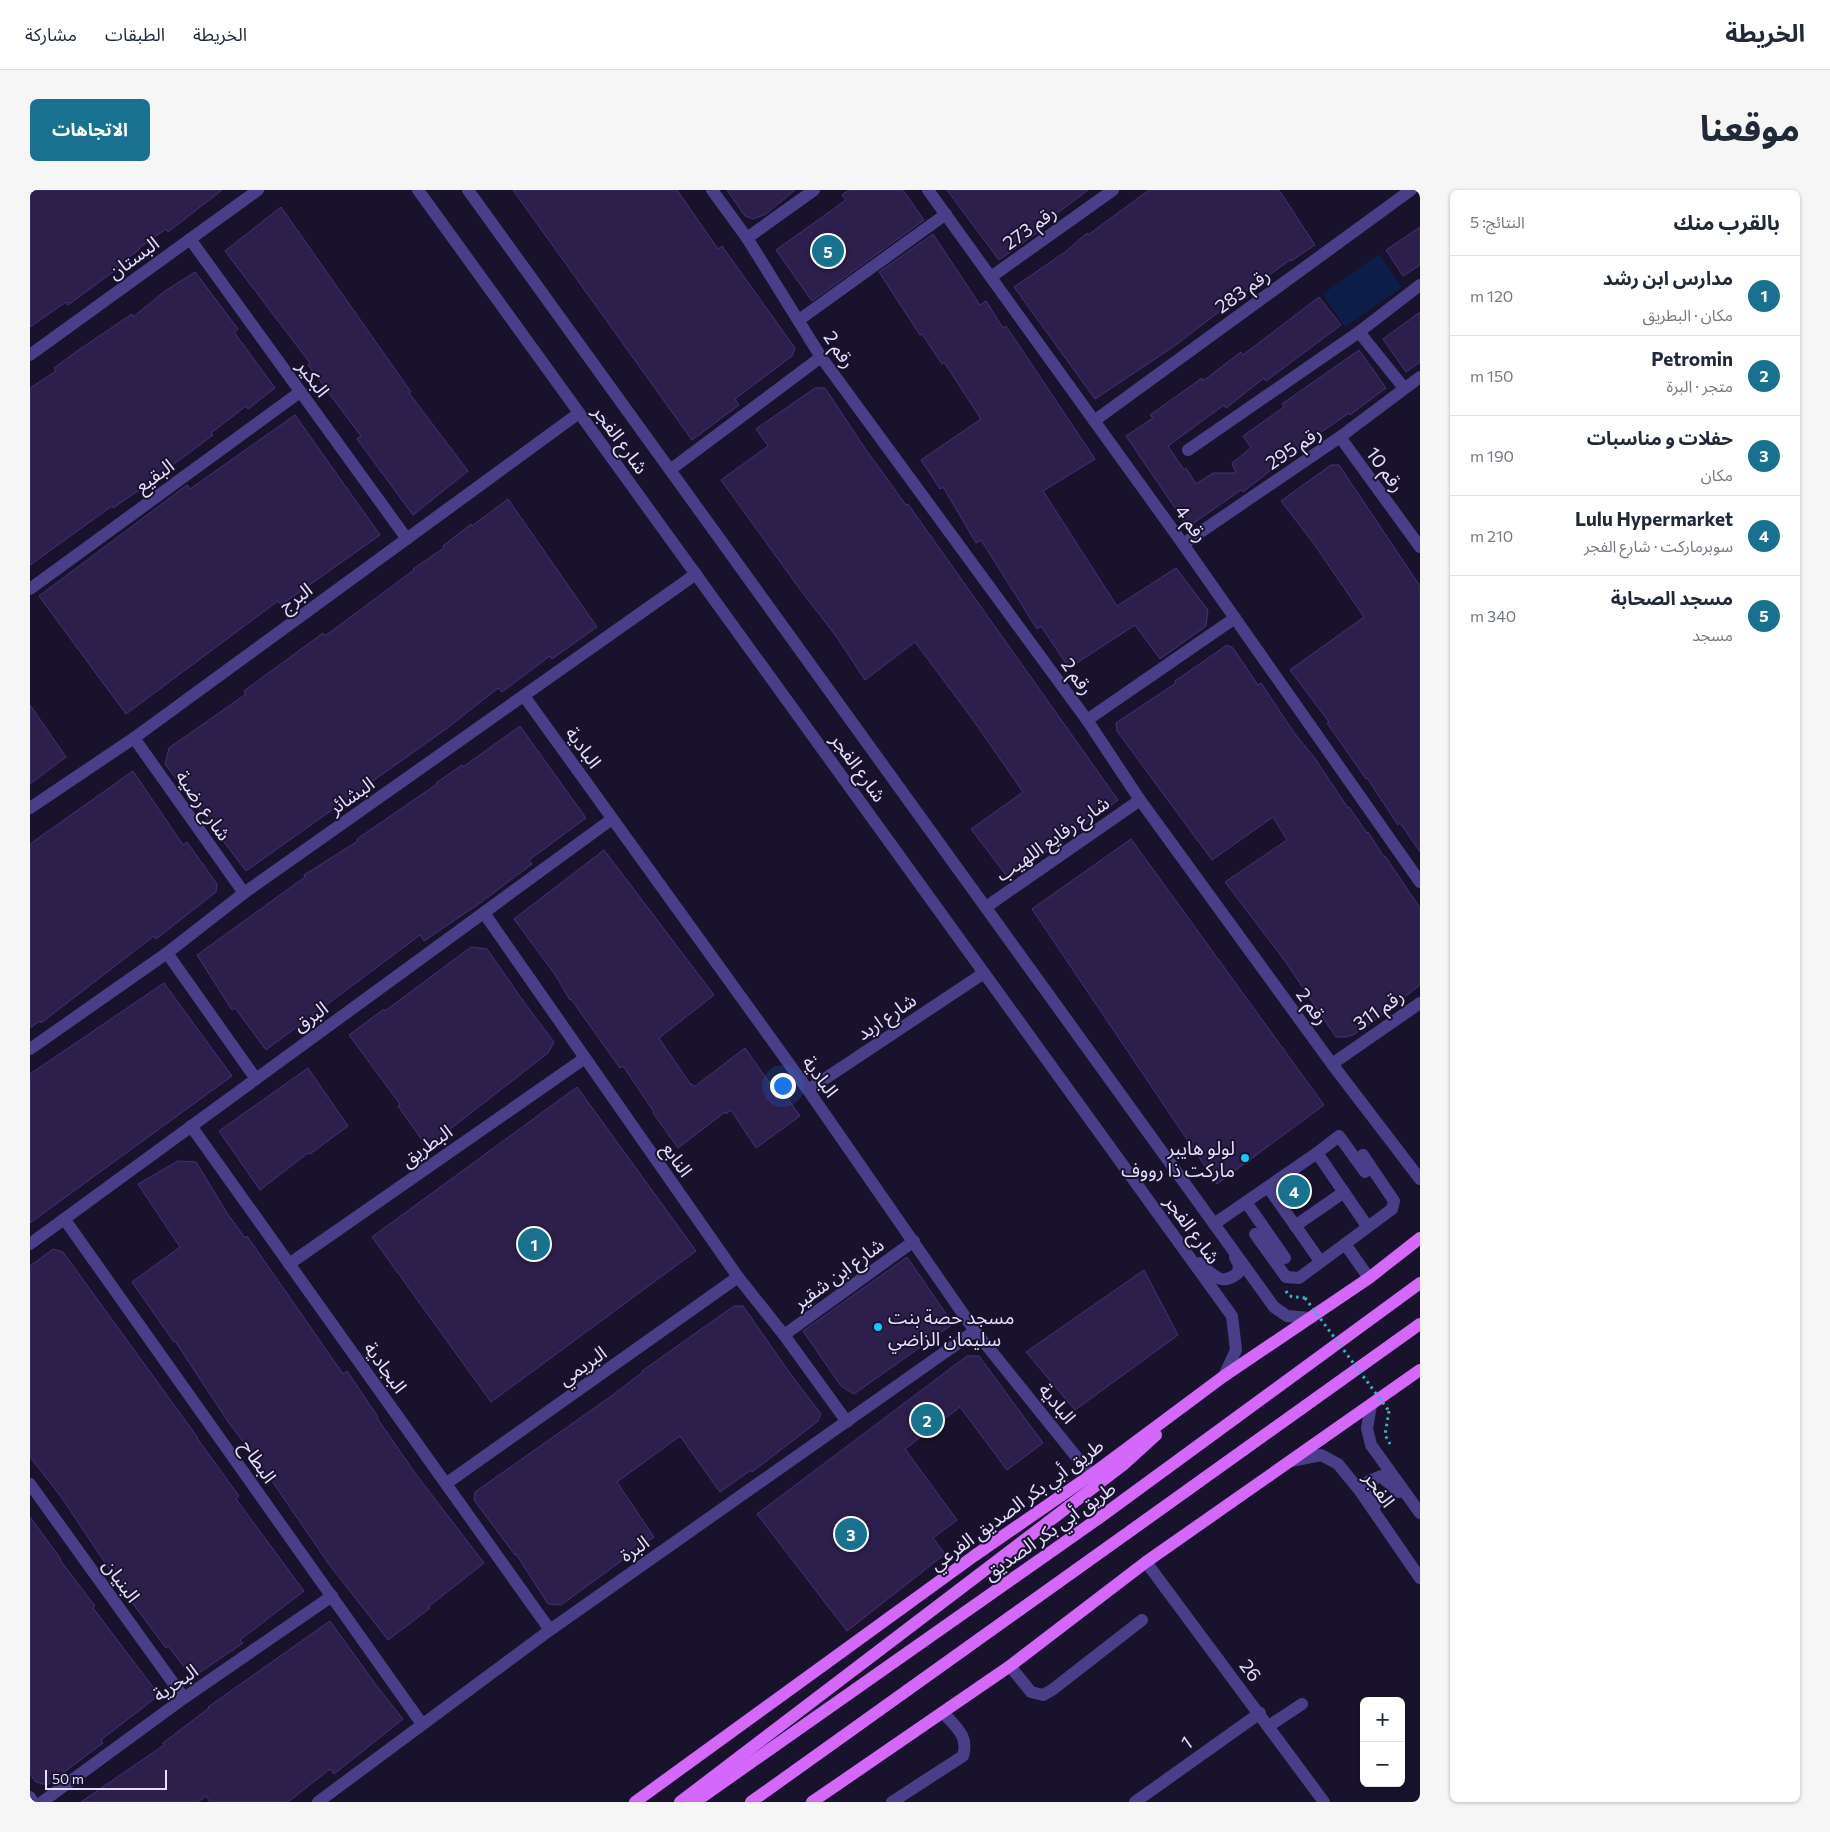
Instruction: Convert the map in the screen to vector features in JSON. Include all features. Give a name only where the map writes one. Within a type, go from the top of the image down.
[{"type":"main road","name":"طريق أبي بكر الصديق الفرعي","points":[[636,1802],[974,1556],[1091,1475],[1224,1376],[1369,1278],[1420,1238]]},
{"type":"main road","name":"طريق أبي بكر الصديق","points":[[696,1802],[1091,1524],[1420,1283]]},
{"type":"main road","points":[[751,1802],[1420,1324]]},
{"type":"main road","points":[[812,1802],[1010,1666],[1146,1562],[1420,1370]]},
{"type":"main road","points":[[680,1802],[1123,1465],[1224,1376]]},
{"type":"street","name":"البستان","points":[[30,355],[258,190]]},
{"type":"street","name":"شارع الفجر","points":[[418,190],[1232,1316],[1236,1350],[1224,1376]]},
{"type":"street","name":"شارع الفجر","points":[[468,190],[1274,1307],[1287,1316],[1310,1318]]},
{"type":"street","name":"رقم 2","points":[[712,190],[747,238],[800,320],[821,357],[1087,720],[1140,800],[1332,1064],[1420,1179]]},
{"type":"street","points":[[747,238],[814,190]]},
{"type":"street","name":"رقم 4","points":[[928,190],[1183,544],[1420,882]]},
{"type":"street","name":"رقم 273","points":[[992,278],[1113,190]]},
{"type":"street","name":"رقم 283","points":[[1094,421],[1409,191]]},
{"type":"street","points":[[800,320],[946,214]]},
{"type":"street","name":"البكير","points":[[190,239],[407,539]]},
{"type":"street","points":[[1188,450],[1358,332],[1420,285]]},
{"type":"street","points":[[1358,332],[1404,388]]},
{"type":"street","points":[[670,470],[821,357]]},
{"type":"street","name":"رقم 295","points":[[1183,544],[1340,437],[1420,377]]},
{"type":"street","name":"البقيع","points":[[30,588],[300,392]]},
{"type":"street","name":"البرج","points":[[30,808],[134,738],[579,413]]},
{"type":"street","name":"رقم 10","points":[[1340,437],[1420,547]]},
{"type":"street","name":"البشائر","points":[[30,1049],[167,953],[244,893],[696,574]]},
{"type":"street","points":[[1087,720],[1235,618]]},
{"type":"street","name":"البادية","points":[[524,696],[808,1090],[976,1331],[1091,1475]]},
{"type":"street","name":"شارع رضية","points":[[134,738],[244,893]]},
{"type":"street","name":"شارع رفايع اللهيب","points":[[986,908],[1140,800]]},
{"type":"street","name":"البرق","points":[[30,1244],[612,819]]},
{"type":"street","name":"النابع","points":[[484,913],[738,1277],[847,1422]]},
{"type":"street","points":[[167,953],[256,1079]]},
{"type":"street","name":"شارع اربد","points":[[808,1090],[984,974]]},
{"type":"street","name":"رقم 311","points":[[1332,1064],[1420,1003]]},
{"type":"street","name":"البطريق","points":[[289,1264],[585,1058]]},
{"type":"street","name":"البجادية","points":[[191,1126],[550,1630]]},
{"type":"street","points":[[1180,1245],[1216,1278],[1224,1280],[1232,1278],[1238,1273],[1239,1265],[1218,1229],[1246,1202],[1339,1136],[1378,1190]]},
{"type":"street","points":[[1317,1153],[1367,1226]]},
{"type":"street","points":[[1255,1234],[1286,1277],[1298,1278],[1345,1244],[1392,1209],[1394,1201],[1363,1155]]},
{"type":"street","points":[[1268,1186],[1320,1261]]},
{"type":"street","points":[[1296,1226],[1344,1192]]},
{"type":"street","points":[[1246,1202],[1284,1258]]},
{"type":"street","name":"البطاح","points":[[65,1220],[422,1724]]},
{"type":"street","name":"شارع ابن شقير","points":[[784,1336],[914,1241]]},
{"type":"street","points":[[1345,1244],[1369,1278]]},
{"type":"street","name":"البريمي","points":[[447,1483],[738,1277]]},
{"type":"street","name":"البرة","points":[[318,1802],[550,1630],[976,1331]]},
{"type":"street","name":"الفجر","points":[[1371,1405],[1367,1428],[1370,1445],[1417,1509]]},
{"type":"street","name":"الفجر","points":[[1291,1461],[1321,1455],[1338,1464],[1360,1491],[1420,1578]]},
{"type":"street","points":[[1384,1528],[1369,1492],[1369,1481],[1381,1476],[1417,1509]]},
{"type":"street","name":"البنيان","points":[[30,1484],[184,1698]]},
{"type":"street","name":"26","points":[[1146,1562],[1260,1713],[1324,1802]]},
{"type":"street","name":"البحرية","points":[[42,1802],[184,1698],[332,1596]]},
{"type":"street","points":[[1010,1666],[1031,1692],[1043,1695],[1142,1620]]},
{"type":"street","points":[[1269,1726],[1302,1704]]},
{"type":"street","points":[[892,1802],[963,1756],[966,1745],[963,1736],[943,1712]]},
{"type":"street","name":"1","points":[[1135,1802],[1260,1713]]},
{"type":"street","points":[[30,1797],[34,1802]]},
{"type":"path","points":[[1305,1298],[1390,1411],[1385,1435],[1392,1447]]},
{"type":"water","points":[[1379,254],[1402,287],[1345,327],[1323,294]]},
{"type":"building","points":[[30,190],[222,190],[168,232],[166,229],[139,248],[116,267],[117,269],[68,305],[66,302],[30,327]]},
{"type":"building","points":[[513,190],[677,190],[718,249],[722,246],[795,348],[792,356],[735,399],[739,405],[692,440]]},
{"type":"building","points":[[727,190],[795,190],[766,214],[753,219],[745,216]]},
{"type":"building","points":[[849,190],[903,190],[924,220],[812,301],[776,250],[846,200],[842,195]]},
{"type":"building","points":[[947,190],[1088,190],[1043,224],[1045,227],[999,260]]},
{"type":"building","points":[[1149,190],[1279,190],[1315,245],[1290,260],[1241,295],[1173,347],[1095,399],[1014,287]]},
{"type":"building","points":[[281,207],[411,392],[409,393],[468,471],[413,515],[357,439],[361,436],[308,365],[310,363],[225,251]]},
{"type":"building","points":[[1420,227],[1420,265],[1403,276],[1386,250]]},
{"type":"building","points":[[933,234],[980,305],[986,301],[1003,328],[1006,326],[1095,459],[1043,491],[1117,606],[1176,568],[1208,610],[1206,626],[1160,659],[1135,625],[1069,668],[1041,626],[1037,629],[981,540],[976,543],[943,487],[940,489],[921,460],[981,419],[944,362],[942,364],[922,334],[920,335],[879,272]]},
{"type":"building","points":[[195,272],[238,329],[234,332],[275,388],[248,409],[246,406],[211,433],[213,435],[139,490],[113,508],[112,506],[30,565],[30,388],[56,371],[54,368],[77,351],[132,314],[133,317],[165,291]]},
{"type":"building","points":[[1319,297],[1341,325],[1266,381],[1264,378],[1226,408],[1224,405],[1168,446],[1184,470],[1186,468],[1196,484],[1213,473],[1236,473],[1232,463],[1251,448],[1243,436],[1284,407],[1282,404],[1359,350],[1386,388],[1350,415],[1349,413],[1307,442],[1243,492],[1241,490],[1188,527],[1126,436],[1153,418],[1150,415],[1202,378],[1203,381],[1241,352],[1243,355]]},
{"type":"building","points":[[1420,312],[1420,362],[1406,372],[1383,339]]},
{"type":"building","points":[[815,388],[825,388],[864,447],[906,505],[908,504],[1118,800],[1009,879],[971,829],[1023,792],[971,717],[915,642],[865,680],[836,636],[721,480],[768,446],[756,429]]},
{"type":"building","points":[[295,415],[380,535],[281,605],[278,601],[126,714],[39,596],[187,485],[190,489]]},
{"type":"building","points":[[1331,465],[1339,465],[1420,586],[1420,852],[1400,823],[1398,825],[1327,723],[1329,722],[1290,670],[1364,617],[1314,544],[1281,501]]},
{"type":"building","points":[[508,499],[597,627],[552,659],[550,656],[502,692],[498,688],[446,729],[246,871],[165,764],[169,748],[246,694],[244,691],[323,633],[325,636],[413,569],[444,548],[443,546],[471,524],[472,526]]},
{"type":"building","points":[[1227,645],[1233,648],[1258,685],[1261,683],[1295,734],[1314,757],[1348,808],[1368,832],[1420,908],[1420,985],[1353,1035],[1336,1037],[1285,961],[1225,882],[1287,840],[1273,817],[1212,860],[1117,731],[1116,723],[1176,683],[1175,681]]},
{"type":"building","points":[[30,705],[66,757],[30,784]]},
{"type":"building","points":[[520,726],[586,818],[529,860],[532,864],[480,903],[424,941],[420,935],[266,1050],[235,1008],[232,1010],[197,955],[305,877],[304,875],[358,841],[357,839]]},
{"type":"building","points":[[133,771],[183,845],[187,842],[217,884],[216,892],[156,939],[154,936],[41,1023],[40,1021],[30,1028],[30,844]]},
{"type":"building","points":[[1131,839],[1324,1105],[1217,1184],[1032,909]]},
{"type":"building","points":[[604,850],[714,995],[659,1038],[691,1085],[694,1087],[745,1048],[771,1085],[776,1082],[800,1116],[756,1148],[731,1110],[726,1114],[725,1112],[678,1148],[623,1066],[620,1068],[514,919]]},
{"type":"building","points":[[471,947],[487,949],[554,1042],[548,1053],[427,1147],[398,1106],[400,1104],[349,1035],[384,1009],[385,1011]]},
{"type":"building","points":[[164,983],[232,1076],[30,1223],[30,1074]]},
{"type":"building","points":[[308,1068],[348,1126],[310,1154],[308,1153],[260,1190],[219,1131]]},
{"type":"building","points":[[577,1087],[696,1251],[491,1402],[372,1237]]},
{"type":"building","points":[[178,1161],[196,1162],[227,1213],[245,1238],[247,1236],[343,1374],[347,1371],[415,1473],[484,1563],[388,1640],[328,1563],[272,1481],[246,1450],[248,1448],[132,1282],[180,1247],[138,1184]]},
{"type":"building","points":[[53,1249],[63,1252],[198,1438],[239,1496],[236,1499],[304,1591],[240,1640],[243,1643],[199,1673],[188,1672],[168,1646],[166,1648],[125,1593],[62,1498],[30,1457],[30,1266]]},
{"type":"building","name":"مسجد حصة بنت سليمان الزاضي","points":[[907,1257],[953,1324],[854,1394],[841,1386],[803,1331]]},
{"type":"building","points":[[1144,1270],[1178,1335],[1075,1410],[1026,1352]]},
{"type":"building","points":[[734,1306],[743,1306],[821,1414],[817,1422],[752,1472],[751,1470],[720,1492],[680,1436],[617,1482],[654,1537],[561,1605],[548,1604],[516,1554],[474,1500],[475,1492],[610,1397],[642,1371]]},
{"type":"building","points":[[967,1356],[979,1356],[1043,1443],[1007,1470],[960,1407],[905,1449],[957,1520],[933,1538],[945,1554],[847,1631],[757,1514]]},
{"type":"building","points":[[30,1517],[95,1606],[93,1608],[159,1695],[101,1740],[103,1743],[47,1785],[36,1782],[30,1774]]},
{"type":"building","points":[[330,1621],[403,1719],[334,1774],[330,1769],[288,1802],[210,1802],[206,1796],[198,1802],[81,1802],[164,1745],[163,1743],[208,1707]]},
{"type":"place","name":"مسجد الصحابة","points":[[828,251]]},
{"type":"place","name":"لولو هايبر ماركت ذا رووف","points":[[1245,1158]]},
{"type":"place","name":"Lulu Hypermarket","points":[[1294,1191]]},
{"type":"place","name":"مدارس ابن رشد","points":[[534,1244]]},
{"type":"place","name":"مسجد حصة بنت سليمان الزاضي","points":[[878,1327]]},
{"type":"place","name":"Petromin","points":[[927,1420]]},
{"type":"place","name":"حفلات و مناسبات","points":[[851,1534]]}]
